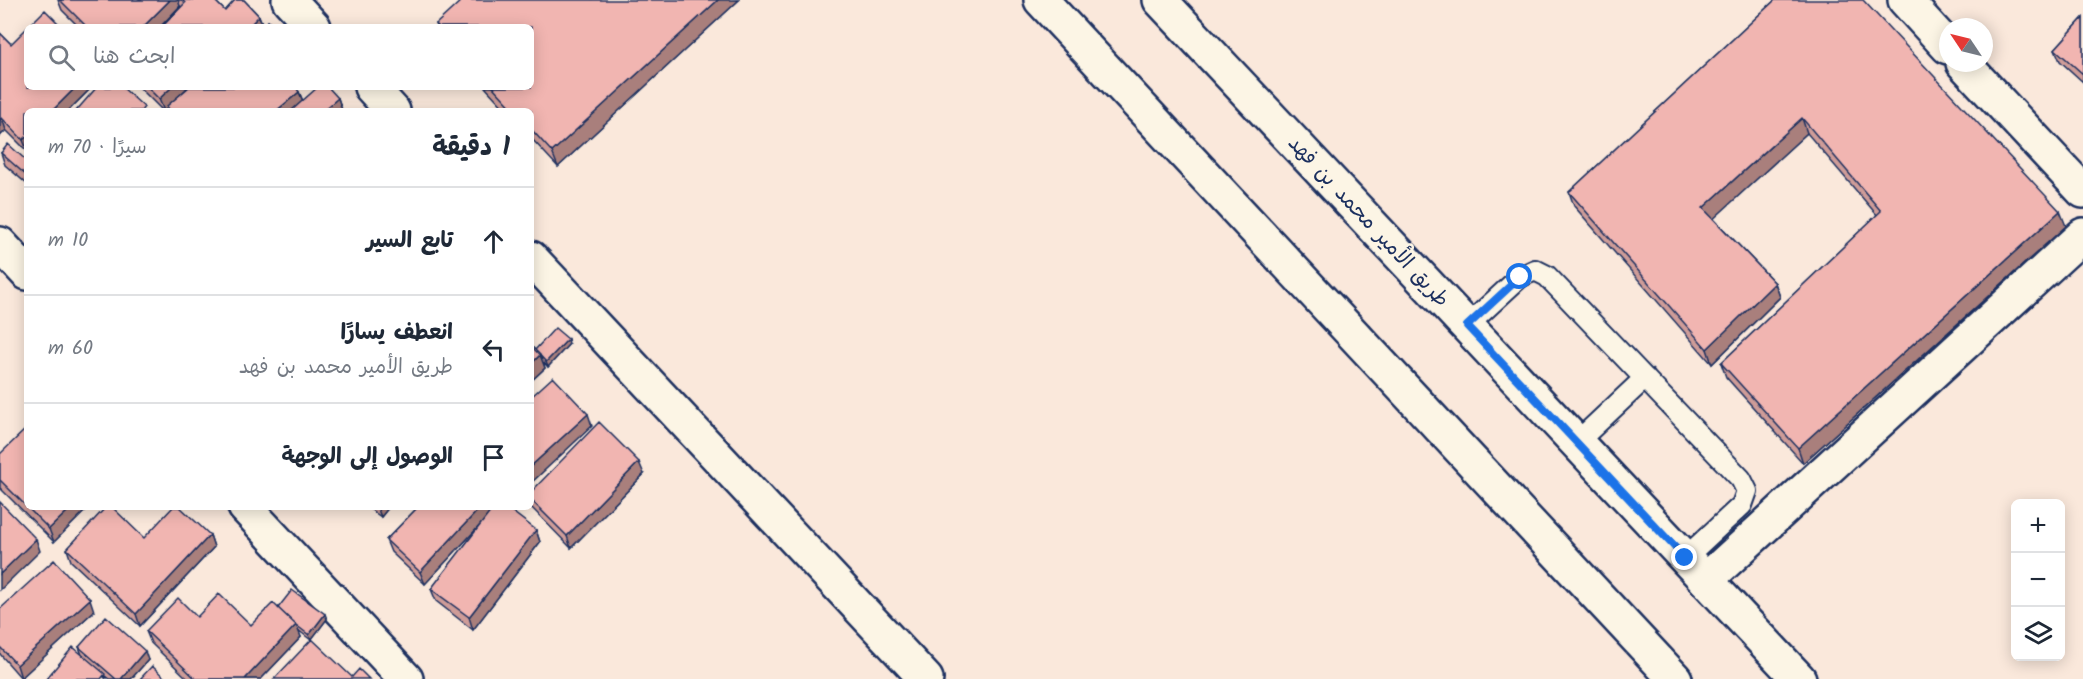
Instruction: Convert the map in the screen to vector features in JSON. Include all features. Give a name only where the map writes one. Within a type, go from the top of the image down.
[{"type":"street","points":[[289,0],[311,24]]},
{"type":"street","points":[[1041,0],[1675,679]]},
{"type":"street","points":[[1905,0],[1939,36]]},
{"type":"street","name":"طريق الأمير محمد بن فهد","points":[[1172,6],[1576,443],[1799,679]]},
{"type":"street","points":[[1971,72],[2083,191]]},
{"type":"street","points":[[374,90],[390,108]]},
{"type":"street","points":[[1695,569],[2083,235]]},
{"type":"street","points":[[0,244],[24,270]]},
{"type":"street","points":[[534,261],[926,679]]},
{"type":"street","points":[[248,510],[406,679]]},
{"type":"lane","points":[[1467,326],[1520,277],[1536,270],[1547,276],[1741,478],[1747,491],[1742,505],[1695,569]]},
{"type":"lane","points":[[1576,443],[1645,378]]},
{"type":"building","points":[[60,0],[170,0],[146,24],[84,24]]},
{"type":"building","points":[[182,0],[214,0],[225,11],[235,0],[244,0],[259,16],[251,24],[165,24],[185,3]]},
{"type":"building","points":[[462,0],[718,0],[552,152],[534,132],[534,108],[512,108],[496,90],[534,90],[534,24],[436,24]]},
{"type":"building","points":[[1775,0],[1863,0],[2060,211],[1798,448],[1721,363],[1881,211],[1802,118],[1703,208],[1775,283],[1707,349],[1569,192]]},
{"type":"building","points":[[45,10],[59,24],[31,24]]},
{"type":"building","points":[[2083,18],[2083,74],[2055,49]]},
{"type":"building","points":[[24,31],[24,90],[73,90],[55,108],[24,108],[23,140],[2,118],[0,120],[0,33],[11,44]]},
{"type":"building","points":[[94,90],[125,90],[144,107],[143,108],[79,108]]},
{"type":"building","points":[[150,90],[169,90],[159,99]]},
{"type":"building","points":[[186,90],[298,90],[299,92],[280,108],[168,108],[167,106]]},
{"type":"building","points":[[315,90],[331,90],[338,98],[326,108],[294,108]]},
{"type":"building","points":[[8,144],[24,158],[24,173],[1,153]]},
{"type":"building","points":[[555,328],[568,339],[546,362],[535,350]]},
{"type":"building","points":[[534,349],[540,355],[534,361]]},
{"type":"building","points":[[553,377],[588,414],[534,463],[534,394]]},
{"type":"building","points":[[599,422],[639,462],[567,536],[534,503],[534,489]]},
{"type":"building","points":[[24,431],[24,504],[0,480],[0,454]]},
{"type":"building","points":[[0,502],[36,539],[0,574]]},
{"type":"building","points":[[30,510],[69,510],[49,529]]},
{"type":"building","points":[[103,510],[115,510],[144,538],[170,510],[183,510],[210,535],[136,614],[67,549]]},
{"type":"building","points":[[415,510],[478,510],[420,572],[386,540]]},
{"type":"building","points":[[492,510],[510,510],[536,530],[469,617],[431,589]]},
{"type":"building","points":[[54,560],[90,599],[17,665],[0,647],[0,609]]},
{"type":"building","points":[[292,590],[325,614],[309,635],[278,608]]},
{"type":"building","points":[[219,594],[251,625],[273,603],[296,625],[245,679],[196,679],[146,631],[178,598],[197,617]]},
{"type":"building","points":[[106,616],[145,651],[121,679],[116,679],[79,647]]},
{"type":"building","points":[[312,639],[352,677],[359,669],[369,679],[274,679]]},
{"type":"building","points":[[73,647],[105,674],[101,679],[46,679]]},
{"type":"building","points":[[152,666],[166,679],[140,679]]},
{"type":"route","points":[[1520,277],[1467,326],[1685,558]]}]
